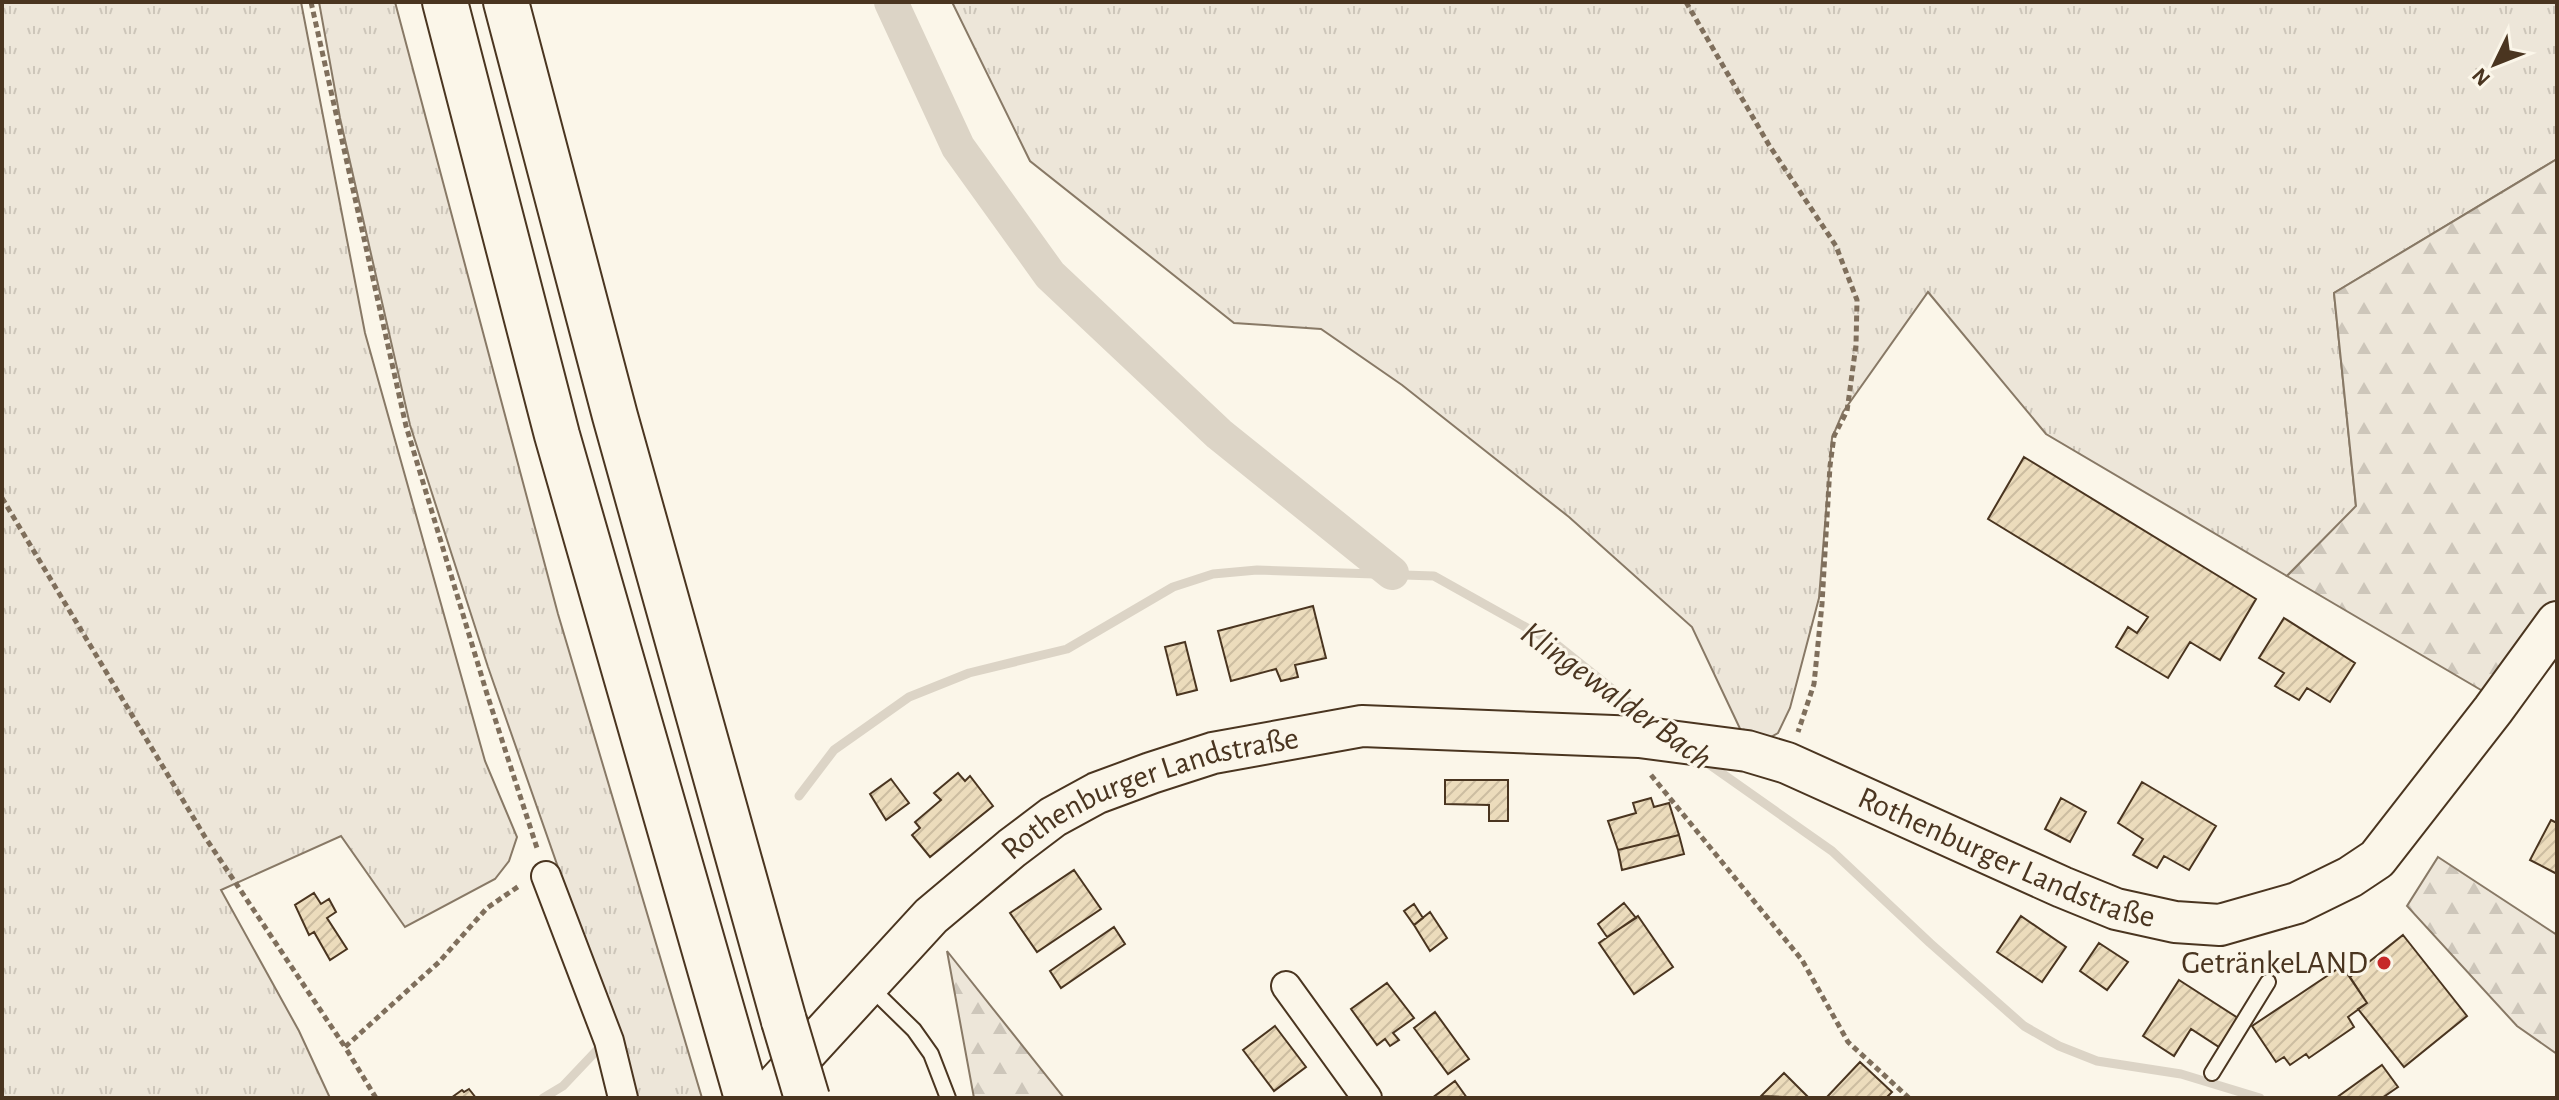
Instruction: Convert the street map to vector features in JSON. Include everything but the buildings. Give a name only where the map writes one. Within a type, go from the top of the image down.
[{"type":"highway","points":[[445,2],[557,435],[750,1089]]},
{"type":"highway","points":[[506,2],[615,416],[807,1098]]},
{"type":"street","name":"Rothenburger Landstraße","points":[[750,1089],[868,985],[931,916],[1042,825],[1097,793],[1213,753],[1362,726],[1630,737],[1719,746],[1787,763],[2116,909],[2175,922],[2220,925],[2297,903],[2350,877],[2377,859],[2557,622]]},
{"type":"street","points":[[546,876],[609,1041],[623,1098]]},
{"type":"street","points":[[1286,986],[1367,1098]]},
{"type":"lane","points":[[2212,1073],[2268,982]]},
{"type":"lane","points":[[868,985],[923,1042],[931,1054],[948,1098]]},
{"type":"path","points":[[311,2],[406,426],[546,876],[515,887],[487,908],[439,962],[345,1047]]},
{"type":"path","points":[[1686,2],[1769,145],[1836,246],[1857,300],[1856,345],[1847,411],[1834,436],[1830,466],[1814,684],[1787,763]]},
{"type":"path","points":[[2,498],[205,837],[376,1098]]},
{"type":"path","points":[[1630,737],[1802,960],[1848,1042],[1909,1098]]},
{"type":"green space","points":[[2,2],[301,2],[365,333],[485,761],[517,837],[509,861],[495,879],[405,927],[341,836],[221,890],[299,1031],[330,1098],[2,1098]]},
{"type":"green space","points":[[319,2],[395,2],[558,614],[702,1098],[634,1098],[631,1076],[488,667],[410,425],[340,118]]},
{"type":"green space","points":[[952,2],[2557,2],[2557,159],[2334,293],[2356,507],[2287,576],[2046,434],[1928,292],[1843,412],[1832,438],[1819,598],[1790,708],[1778,733],[1769,738],[1743,735],[1692,627],[1569,517],[1402,385],[1321,329],[1234,323],[1030,161]]},
{"type":"green space","points":[[2557,159],[2557,616],[2498,700],[2287,576],[2356,506],[2334,293]]},
{"type":"green space","points":[[2438,857],[2557,935],[2557,1054],[2517,1026],[2407,906]]},
{"type":"green space","points":[[947,951],[1064,1098],[974,1098]]},
{"type":"waterway","points":[[891,2],[958,147],[1050,275],[1219,434],[1392,573]]},
{"type":"waterway","name":"Klingewalder Bach","points":[[799,796],[834,750],[909,697],[969,673],[1067,649],[1173,587],[1213,574],[1257,570],[1434,576],[1556,644],[1656,724]]},
{"type":"waterway","name":"Klingewalder Bach","points":[[1703,760],[1832,851],[2024,1026],[2059,1046],[2097,1061],[2181,1074],[2260,1098]]},
{"type":"waterway","name":"Klingewalder Bach","points":[[543,1098],[563,1086],[599,1048]]},
{"type":"place","name":"GetränkeLAND","points":[[2384,963]]}]
